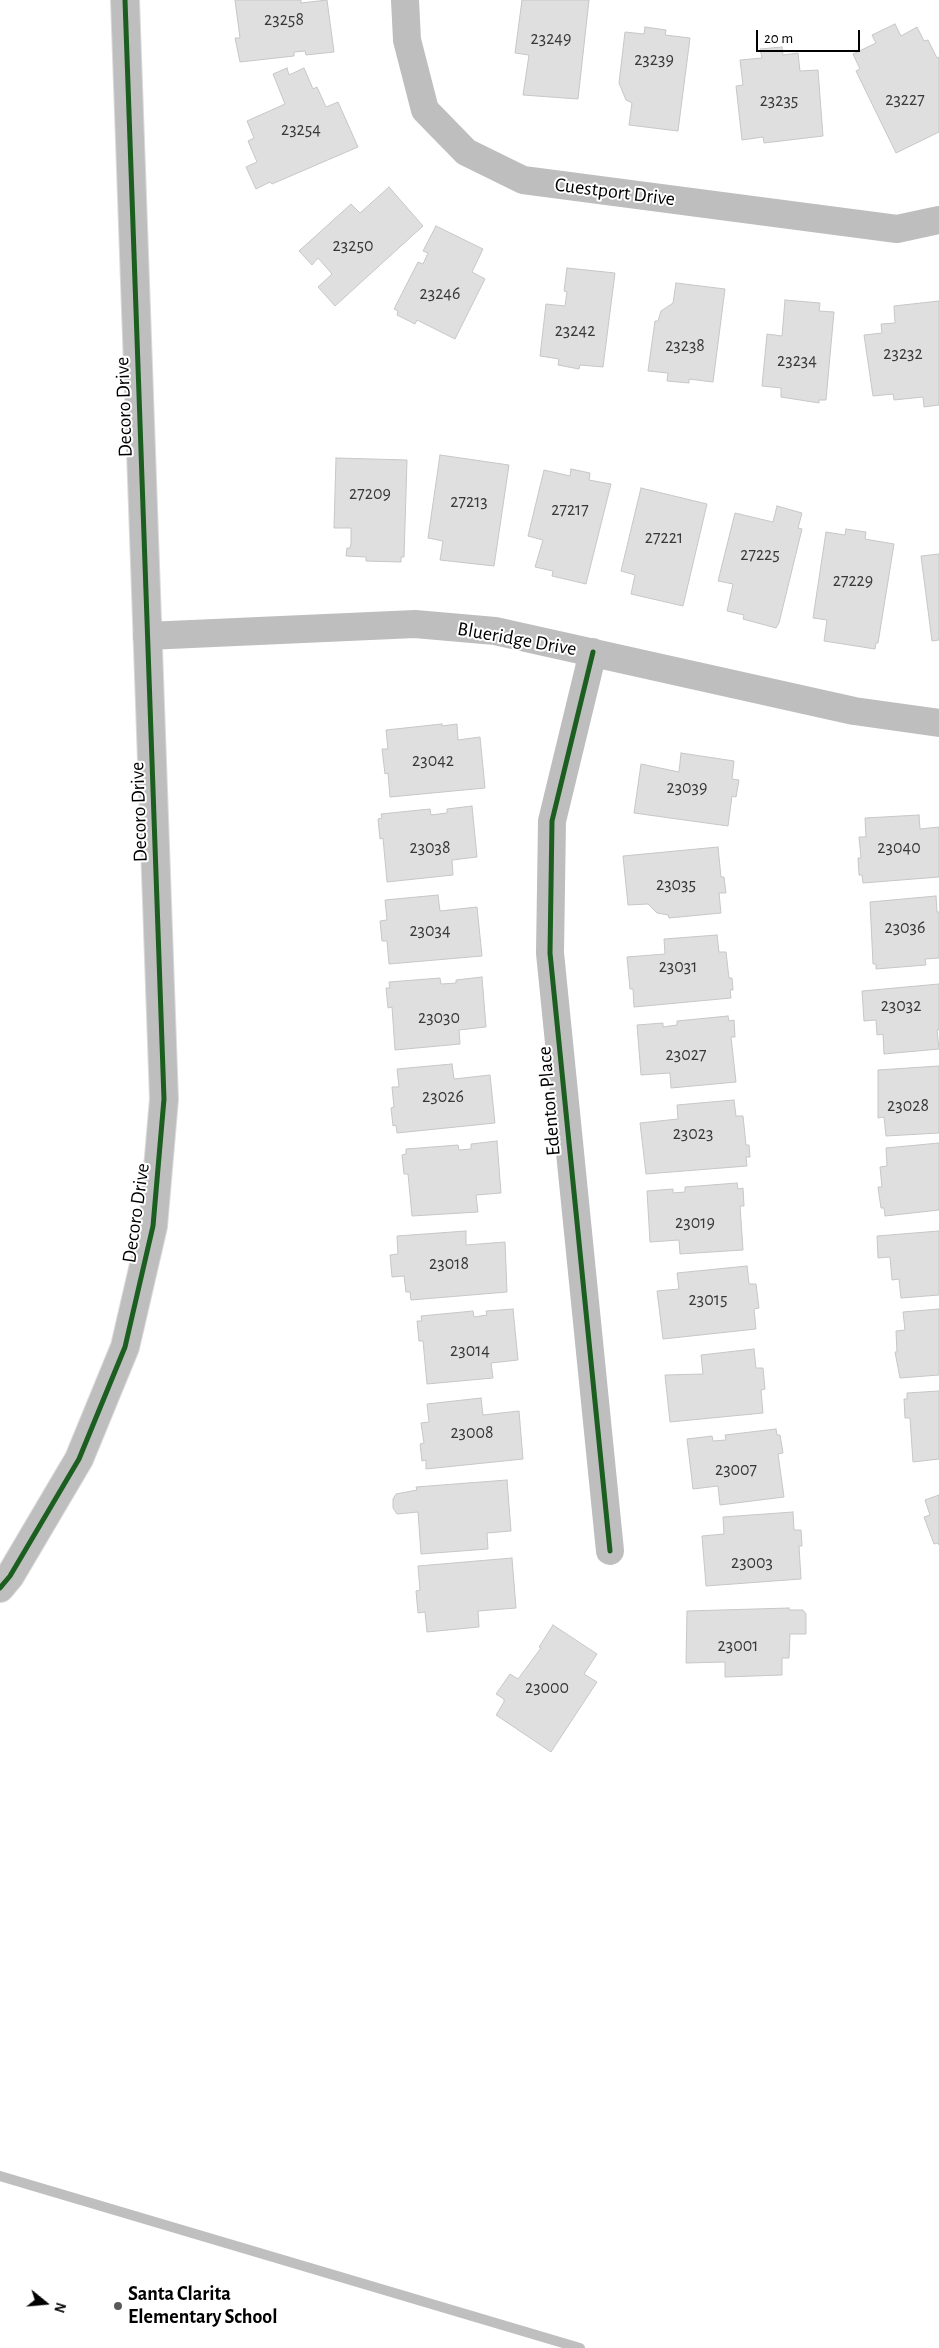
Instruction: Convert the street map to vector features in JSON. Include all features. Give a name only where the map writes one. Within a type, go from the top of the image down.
[{"type":"street","name":"Decoro Drive","points":[[0,1588],[10,1576],[79,1459],[125,1347],[153,1226],[164,1099],[125,0]]},
{"type":"street","name":"Cuestport Drive","points":[[405,0],[407,40],[425,110],[466,152],[523,180],[897,229],[939,220]]},
{"type":"street","name":"Blueridge Drive","points":[[147,636],[415,624],[495,632],[593,652],[854,711],[939,724]]},
{"type":"street","name":"Edenton Place","points":[[593,652],[552,820],[550,953],[610,1551]]},
{"type":"building","points":[[235,0],[301,0],[301,3],[327,0],[334,52],[306,55],[305,51],[294,52],[294,56],[240,62],[235,38],[240,38]]},
{"type":"building","points":[[522,0],[589,0],[578,99],[523,95],[529,55],[515,53]]},
{"type":"building","points":[[895,24],[901,36],[917,27],[924,41],[928,40],[937,58],[939,57],[939,132],[896,153],[856,71],[860,69],[853,54],[876,43],[872,35]]},
{"type":"building","points":[[645,27],[666,30],[665,35],[690,38],[678,131],[629,125],[632,103],[626,100],[619,83],[625,32],[644,34]]},
{"type":"building","points":[[782,47],[783,55],[798,53],[800,71],[818,70],[823,136],[764,143],[763,137],[742,140],[736,86],[743,85],[740,60],[762,58],[760,49]]},
{"type":"building","points":[[287,68],[289,75],[304,68],[313,89],[317,87],[326,107],[338,102],[358,147],[256,189],[246,167],[257,162],[248,141],[254,138],[247,121],[285,104],[273,74]]},
{"type":"building","points":[[389,187],[423,226],[335,306],[318,287],[332,274],[318,258],[312,265],[299,251],[351,204],[360,213]]},
{"type":"building","points":[[436,226],[483,249],[472,272],[485,279],[455,339],[417,320],[415,324],[397,315],[398,311],[394,309],[418,262],[423,264],[428,253],[423,251]]},
{"type":"building","points":[[567,268],[615,273],[603,367],[580,365],[579,369],[558,365],[559,359],[540,356],[546,304],[565,306],[567,292],[564,291]]},
{"type":"building","points":[[676,283],[725,289],[713,382],[689,379],[689,383],[667,381],[668,373],[648,371],[655,321],[658,321],[661,311],[673,303]]},
{"type":"building","points":[[785,300],[820,303],[819,311],[834,312],[826,400],[819,400],[819,403],[781,397],[781,388],[762,386],[767,334],[782,336]]},
{"type":"building","points":[[939,301],[939,405],[924,407],[923,397],[894,400],[893,394],[873,396],[864,335],[882,333],[881,324],[895,323],[894,306]]},
{"type":"building","points":[[440,455],[509,465],[494,566],[440,560],[443,541],[428,538]]},
{"type":"building","points":[[336,458],[407,460],[404,557],[401,557],[401,562],[366,561],[366,557],[346,556],[347,548],[350,548],[351,544],[351,528],[334,528]]},
{"type":"building","points":[[571,469],[590,473],[589,480],[611,484],[586,584],[552,576],[553,571],[535,567],[543,540],[528,536],[544,470],[570,476]]},
{"type":"building","points":[[641,488],[707,504],[683,606],[631,594],[635,575],[621,571]]},
{"type":"building","points":[[777,506],[802,513],[798,528],[802,529],[779,623],[776,628],[743,619],[744,615],[727,611],[733,584],[718,581],[735,513],[773,522]]},
{"type":"building","points":[[846,529],[866,532],[865,539],[894,544],[878,643],[876,643],[875,649],[824,641],[827,620],[813,618],[826,532],[845,535]]},
{"type":"building","points":[[939,554],[939,640],[932,641],[921,556]]},
{"type":"building","points":[[442,724],[442,726],[457,724],[458,740],[480,737],[485,788],[390,797],[388,773],[385,774],[382,749],[388,749],[386,730]]},
{"type":"building","points":[[681,753],[734,761],[732,779],[739,780],[736,797],[732,796],[728,826],[634,813],[641,764],[679,772]]},
{"type":"building","points":[[472,806],[477,857],[452,860],[453,875],[387,882],[383,838],[380,839],[378,819],[382,818],[381,814],[430,809],[431,815],[447,813],[447,809]]},
{"type":"building","points":[[919,815],[920,829],[939,827],[939,877],[863,883],[862,875],[859,875],[858,858],[861,858],[859,837],[866,837],[865,818]]},
{"type":"building","points":[[718,847],[721,877],[724,877],[726,893],[719,893],[721,913],[669,918],[668,915],[657,913],[648,904],[628,905],[623,856]]},
{"type":"building","points":[[438,895],[440,911],[477,907],[482,956],[389,964],[387,941],[382,941],[380,921],[387,920],[385,900]]},
{"type":"building","points":[[936,896],[937,912],[939,912],[939,958],[925,959],[926,965],[876,969],[876,964],[873,964],[870,902]]},
{"type":"building","points":[[717,935],[719,952],[726,952],[729,978],[732,978],[733,990],[730,990],[731,998],[634,1007],[633,989],[630,989],[627,957],[665,954],[664,939]]},
{"type":"building","points":[[482,977],[486,1027],[459,1030],[460,1044],[395,1050],[392,1007],[388,1008],[386,988],[390,988],[389,982],[440,978],[441,984],[456,983],[456,980]]},
{"type":"building","points":[[939,984],[939,1030],[937,1030],[939,1049],[884,1054],[883,1034],[877,1035],[876,1020],[864,1021],[862,991]]},
{"type":"building","points":[[728,1016],[729,1021],[734,1020],[735,1037],[731,1037],[736,1082],[671,1088],[670,1073],[641,1075],[637,1025],[663,1023],[663,1027],[677,1025],[677,1021]]},
{"type":"building","points":[[452,1064],[454,1079],[490,1075],[495,1123],[397,1133],[396,1125],[393,1126],[391,1108],[394,1107],[392,1087],[399,1087],[397,1069]]},
{"type":"building","points":[[939,1066],[939,1133],[886,1136],[884,1117],[878,1118],[878,1070]]},
{"type":"building","points":[[734,1100],[736,1116],[743,1116],[746,1145],[749,1145],[750,1157],[746,1157],[747,1166],[646,1174],[640,1123],[678,1119],[677,1105]]},
{"type":"building","points":[[497,1141],[501,1193],[476,1195],[478,1212],[412,1216],[408,1174],[404,1174],[402,1155],[406,1154],[406,1149],[458,1145],[459,1150],[471,1149],[471,1144]]},
{"type":"building","points":[[939,1143],[939,1210],[885,1216],[884,1208],[881,1208],[878,1187],[882,1187],[880,1167],[887,1166],[886,1148]]},
{"type":"building","points":[[737,1183],[738,1189],[743,1188],[744,1206],[740,1206],[743,1250],[680,1254],[679,1240],[650,1242],[647,1191],[673,1189],[673,1193],[685,1192],[685,1187]]},
{"type":"building","points":[[466,1231],[466,1245],[505,1242],[507,1292],[411,1300],[410,1292],[406,1292],[404,1276],[392,1277],[390,1255],[398,1254],[397,1236]]},
{"type":"building","points":[[939,1231],[939,1295],[901,1298],[899,1279],[892,1280],[890,1257],[878,1258],[877,1236]]},
{"type":"building","points":[[747,1266],[749,1284],[756,1284],[759,1308],[754,1309],[756,1329],[663,1339],[657,1291],[679,1289],[677,1273]]},
{"type":"building","points":[[513,1309],[518,1360],[491,1363],[493,1378],[427,1384],[423,1341],[419,1341],[417,1321],[422,1321],[421,1316],[473,1311],[474,1317],[487,1315],[486,1311]]},
{"type":"building","points":[[939,1309],[939,1375],[900,1378],[895,1352],[897,1352],[896,1331],[905,1330],[903,1312]]},
{"type":"building","points":[[754,1349],[756,1368],[763,1368],[765,1389],[761,1390],[763,1413],[670,1422],[665,1375],[703,1374],[701,1355]]},
{"type":"building","points":[[939,1391],[939,1459],[913,1462],[910,1418],[905,1418],[904,1399],[907,1399],[907,1393]]},
{"type":"building","points":[[481,1398],[483,1415],[519,1411],[523,1459],[426,1469],[426,1460],[422,1461],[420,1444],[424,1443],[421,1423],[429,1422],[427,1404]]},
{"type":"building","points":[[776,1429],[777,1435],[780,1435],[783,1453],[778,1454],[784,1497],[720,1505],[718,1486],[693,1489],[687,1439],[712,1436],[713,1441],[726,1440],[725,1435]]},
{"type":"building","points":[[507,1480],[511,1531],[487,1533],[488,1549],[421,1554],[418,1512],[397,1514],[393,1508],[393,1499],[396,1494],[417,1490],[416,1487]]},
{"type":"building","points":[[939,1495],[939,1545],[938,1543],[934,1544],[924,1517],[930,1515],[925,1500]]},
{"type":"building","points":[[793,1512],[794,1530],[801,1530],[802,1546],[799,1546],[801,1579],[706,1586],[702,1536],[724,1534],[723,1517]]},
{"type":"building","points":[[512,1558],[516,1608],[478,1611],[479,1627],[427,1632],[425,1612],[418,1613],[416,1591],[420,1590],[418,1566]]},
{"type":"building","points":[[789,1608],[789,1610],[803,1610],[806,1614],[806,1634],[790,1634],[789,1658],[782,1658],[782,1675],[725,1677],[725,1662],[686,1663],[687,1611]]},
{"type":"building","points":[[553,1625],[597,1654],[584,1674],[597,1682],[551,1752],[496,1715],[504,1699],[496,1694],[510,1674],[518,1679],[541,1648],[539,1647]]},
{"type":"waterway","points":[[0,2176],[580,2348]]},
{"type":"cycle path","points":[[0,1588],[10,1576],[79,1459],[125,1347],[153,1226],[164,1099],[125,0]]},
{"type":"cycle path","points":[[593,652],[552,821],[550,953],[610,1551]]},
{"type":"place","name":"Santa Clarita Elementary School","points":[[118,2306]]}]
